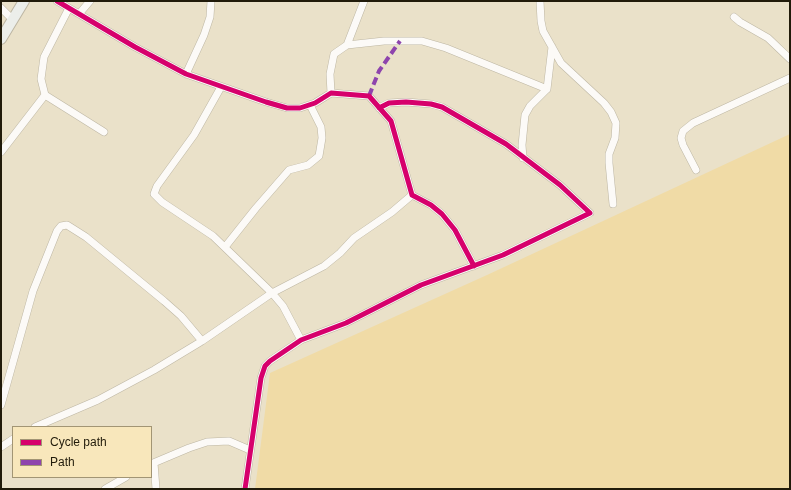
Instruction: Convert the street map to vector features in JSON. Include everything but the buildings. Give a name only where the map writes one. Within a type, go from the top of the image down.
[{"type":"street","points":[[1,39],[24,1]]},
{"type":"street","points":[[57,1],[135,47],[186,74],[220,87],[287,108],[310,105],[331,93],[369,96],[391,121],[395,130],[399,152],[412,195],[431,205],[442,214],[455,230],[474,266]]},
{"type":"street","points":[[79,14],[90,1]]},
{"type":"street","points":[[186,74],[204,35],[210,17],[211,1]]},
{"type":"street","points":[[347,45],[364,1]]},
{"type":"street","points":[[540,1],[540,21],[543,31],[561,63],[604,103],[611,112],[616,124],[615,138],[609,154],[613,204]]},
{"type":"street","points":[[1,8],[13,20]]},
{"type":"street","points":[[69,8],[44,57],[41,79],[45,95],[104,132]]},
{"type":"street","points":[[734,17],[768,38],[790,59]]},
{"type":"street","points":[[331,93],[330,74],[334,54],[347,45],[384,41],[422,41],[446,48],[547,89]]},
{"type":"street","points":[[523,158],[522,145],[525,115],[530,106],[547,89],[552,47]]},
{"type":"street","points":[[696,170],[681,138],[683,131],[692,122],[790,78]]},
{"type":"street","points":[[220,87],[194,135],[168,169],[154,190],[154,194],[162,202],[213,236],[272,293],[283,306],[301,340]]},
{"type":"street","points":[[1,152],[45,95]]},
{"type":"street","points":[[245,489],[262,372],[270,360],[301,340],[346,323],[421,286],[503,255],[590,213],[560,185],[523,158],[499,141],[442,107],[431,104],[406,102],[389,103],[379,108]]},
{"type":"street","points":[[225,247],[289,170],[308,165],[319,156],[322,138],[320,127],[310,105]]},
{"type":"street","points":[[38,426],[98,400],[154,370],[202,341],[272,293],[324,266],[340,253],[354,238],[392,212],[412,195]]},
{"type":"street","points":[[1,405],[33,291],[61,226],[67,225],[86,237],[181,316],[202,341]]},
{"type":"street","points":[[1,447],[12,440]]},
{"type":"street","points":[[156,489],[153,464],[207,442],[229,441],[250,450]]},
{"type":"street","points":[[105,489],[124,478]]},
{"type":"shaded area","points":[[790,134],[790,489],[255,489],[270,373],[487,275]]},
{"type":"marked path","points":[[369,96],[379,71],[400,41]]},
{"type":"cycle path","points":[[57,1],[135,47],[186,74],[266,102],[287,108],[300,108],[315,103],[331,93],[369,96],[391,121],[412,195],[431,205],[442,214],[455,230],[474,266]]},
{"type":"cycle path","points":[[245,489],[261,378],[265,366],[270,361],[301,340],[346,323],[421,285],[503,255],[590,213],[560,185],[506,144],[442,107],[431,104],[406,102],[389,103],[379,108]]}]
